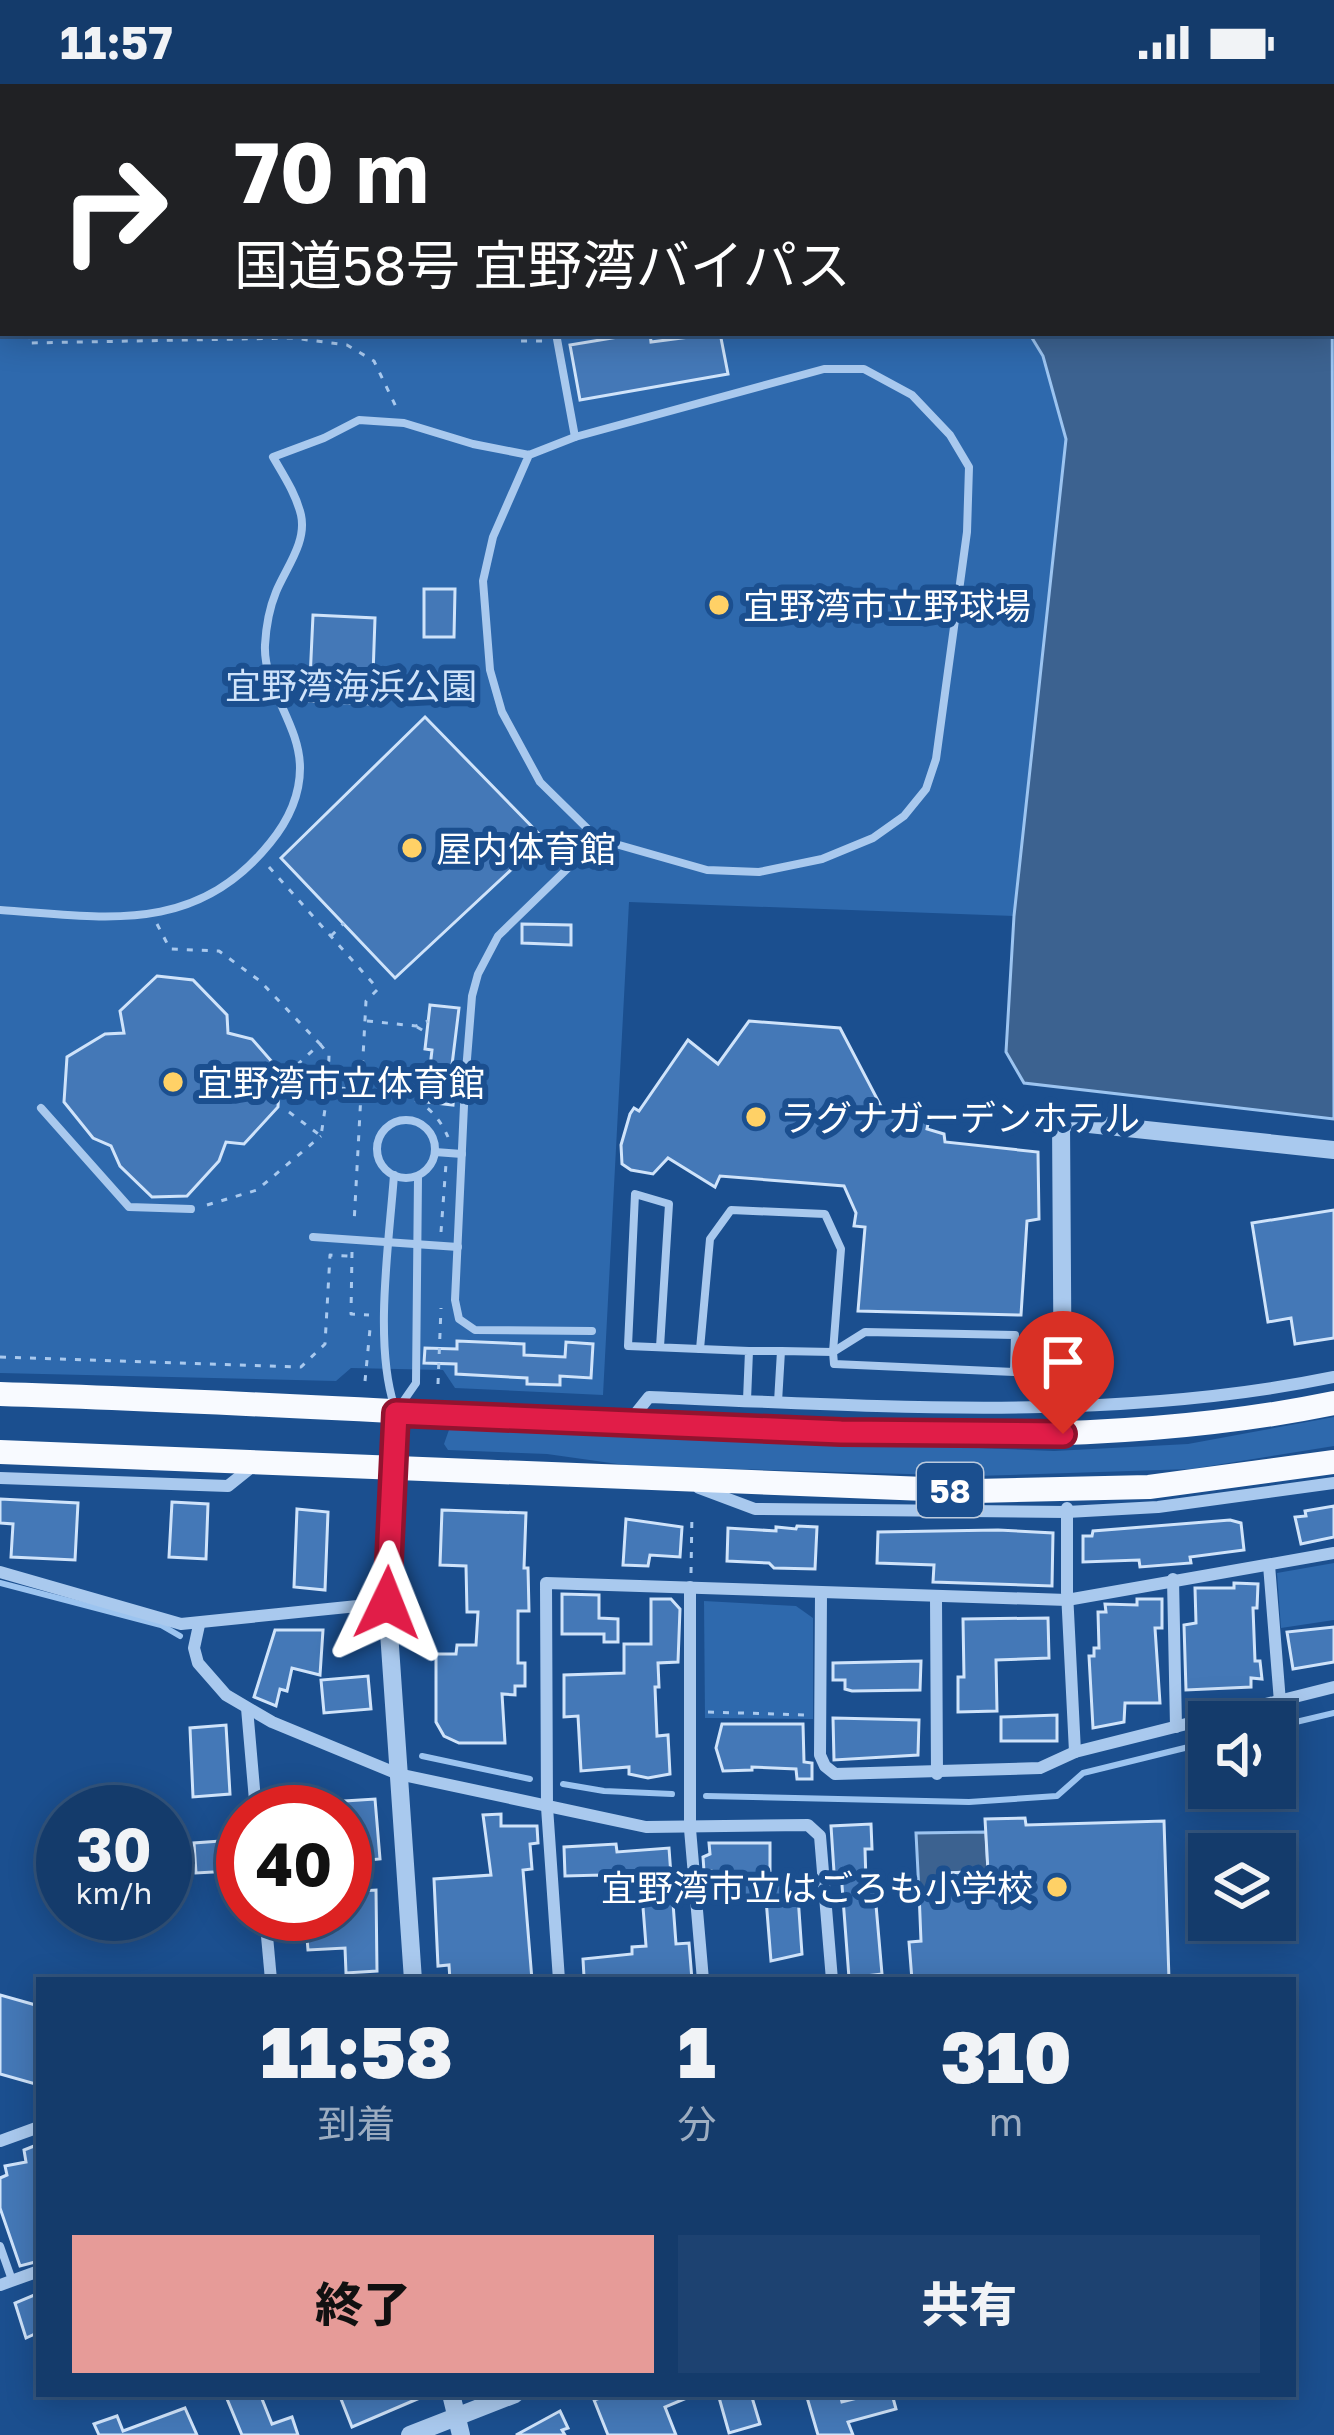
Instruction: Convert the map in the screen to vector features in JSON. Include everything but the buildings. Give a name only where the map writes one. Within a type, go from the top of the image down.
[{"type":"highway","name":"58","points":[[0,1394],[841,1432],[1063,1434],[1158,1428],[1334,1403]]},
{"type":"highway","name":"58","points":[[0,1452],[1067,1501],[1334,1462]]},
{"type":"street","points":[[1063,1434],[1061,1121],[1334,1150]]},
{"type":"street","points":[[628,1423],[649,1397],[1062,1405],[1201,1398],[1334,1377]]},
{"type":"street","points":[[396,1413],[387,1603],[413,1977]]},
{"type":"street","points":[[0,1478],[228,1486],[258,1462]]},
{"type":"street","points":[[1075,1752],[1067,1501],[1157,1507],[1334,1483]]},
{"type":"street","points":[[560,1977],[547,1808],[546,1582],[1067,1600],[1334,1553]]},
{"type":"street","points":[[1269,1565],[1280,1701]]},
{"type":"street","points":[[0,1572],[181,1624],[387,1603]]},
{"type":"street","points":[[1173,1579],[1176,1727]]},
{"type":"street","points":[[690,1587],[690,1829],[703,1977]]},
{"type":"street","points":[[821,1593],[820,1755],[835,1774],[1040,1768],[1075,1752],[1188,1724]]},
{"type":"street","points":[[936,1598],[937,1774]]},
{"type":"street","points":[[199,1624],[194,1648],[198,1663],[226,1695],[272,1722],[398,1774],[646,1827],[808,1825],[820,1836],[832,1977]]},
{"type":"street","points":[[1284,1701],[1334,1687]]},
{"type":"street","points":[[247,1708],[254,1785]]},
{"type":"street","points":[[267,1941],[271,1977]]},
{"type":"street","points":[[0,2141],[36,2128]]},
{"type":"street","points":[[6,2282],[36,2272]]},
{"type":"street","points":[[410,2435],[458,2426],[510,2397]]},
{"type":"lane","points":[[557,339],[575,437]]},
{"type":"lane","points":[[0,910],[152,915],[182,908],[208,896],[260,856],[292,812],[301,772],[294,732],[265,654],[268,614],[302,534],[302,518],[273,457],[359,420],[404,423],[529,455],[575,437],[824,369],[864,369],[912,395],[950,434],[969,467],[968,532],[936,759],[926,790],[904,816],[873,838],[822,859],[759,872],[707,870],[598,839],[540,782],[502,712],[490,670],[483,581],[493,537],[529,455]]},
{"type":"lane","points":[[592,1331],[475,1330],[459,1319],[455,1300],[472,997],[478,974],[498,936],[598,839]]},
{"type":"lane","points":[[41,1108],[129,1207],[191,1209]]},
{"type":"lane","points":[[395,1121],[419,1123],[435,1140],[434,1164],[418,1177],[394,1175],[379,1162],[380,1132],[395,1121]]},
{"type":"lane","points":[[434,1152],[462,1154]]},
{"type":"lane","points":[[394,1175],[387,1382],[396,1413]]},
{"type":"lane","points":[[396,1413],[416,1383],[418,1177]]},
{"type":"lane","points":[[660,1348],[669,1204],[635,1194],[628,1346],[660,1348],[749,1351],[833,1352],[865,1332],[1015,1336],[1014,1372],[834,1364],[833,1352],[841,1249],[825,1214],[730,1210],[710,1239],[700,1349]]},
{"type":"lane","points":[[314,1238],[458,1246]]},
{"type":"lane","points":[[747,1401],[749,1351]]},
{"type":"lane","points":[[778,1402],[781,1351]]},
{"type":"lane","points":[[0,2246],[6,2282]]},
{"type":"path","points":[[28,336],[27,343],[293,338],[347,346],[374,361],[404,423]]},
{"type":"path","points":[[512,336],[514,340],[557,339]]},
{"type":"path","points":[[260,856],[378,988],[366,1001],[352,1256],[351,1314],[371,1315],[365,1381]]},
{"type":"path","points":[[152,915],[170,949],[219,951],[260,981],[329,1055],[321,1136],[257,1190],[191,1209]]},
{"type":"path","points":[[329,937],[344,923]]},
{"type":"path","points":[[365,1021],[416,1026],[427,1033]]},
{"type":"path","points":[[416,1026],[428,1021]]},
{"type":"path","points":[[289,1072],[320,1044]]},
{"type":"path","points":[[328,1088],[361,1091]]},
{"type":"path","points":[[289,1112],[321,1136]]},
{"type":"path","points":[[0,1357],[302,1367],[326,1344],[330,1255],[352,1256]]},
{"type":"path","points":[[690,1587],[692,1513]]},
{"type":"path","points":[[690,1712],[820,1715]]},
{"type":"green space","name":"宜野湾海浜公園","points":[[0,336],[1031,336],[1043,356],[1066,439],[1014,916],[629,902],[603,1395],[455,1388],[443,1370],[351,1368],[336,1381],[0,1373]]},
{"type":"green space","points":[[1334,1417],[1334,1446],[1191,1469],[976,1476],[632,1466],[547,1454],[448,1450],[444,1444],[450,1427],[1054,1451],[1188,1444]]},
{"type":"green space","points":[[1334,1563],[1334,1620],[1281,1628],[1277,1573]]},
{"type":"green space","points":[[704,1601],[796,1606],[813,1618],[813,1719],[705,1718]]},
{"type":"shaded area","points":[[1031,336],[1332,336],[1334,1119],[1024,1083],[1006,1052],[1014,916],[1066,439],[1043,356]]},
{"type":"shaded area","points":[[986,1832],[988,1871],[949,1873],[949,1892],[919,1892],[916,1833]]},
{"type":"waterway","points":[[0,1583],[161,1625],[180,1636]]},
{"type":"waterway","points":[[1296,1722],[1334,1713]]},
{"type":"waterway","points":[[706,1796],[969,1802],[1057,1796],[1083,1773],[1188,1747]]},
{"type":"waterway","points":[[422,1756],[530,1779]]},
{"type":"waterway","points":[[563,1784],[672,1794]]},
{"type":"place","name":"宜野湾市立野球場","points":[[719,605]]},
{"type":"place","name":"屋内体育館","points":[[412,848]]},
{"type":"place","name":"宜野湾市立体育館","points":[[173,1082]]},
{"type":"place","name":"ラグナガーデンホテル","points":[[756,1117]]},
{"type":"place","name":"宜野湾市立はごろも小学校","points":[[1057,1887]]},
{"type":"route","points":[[387,1603],[396,1413],[841,1432],[1063,1434]]}]
